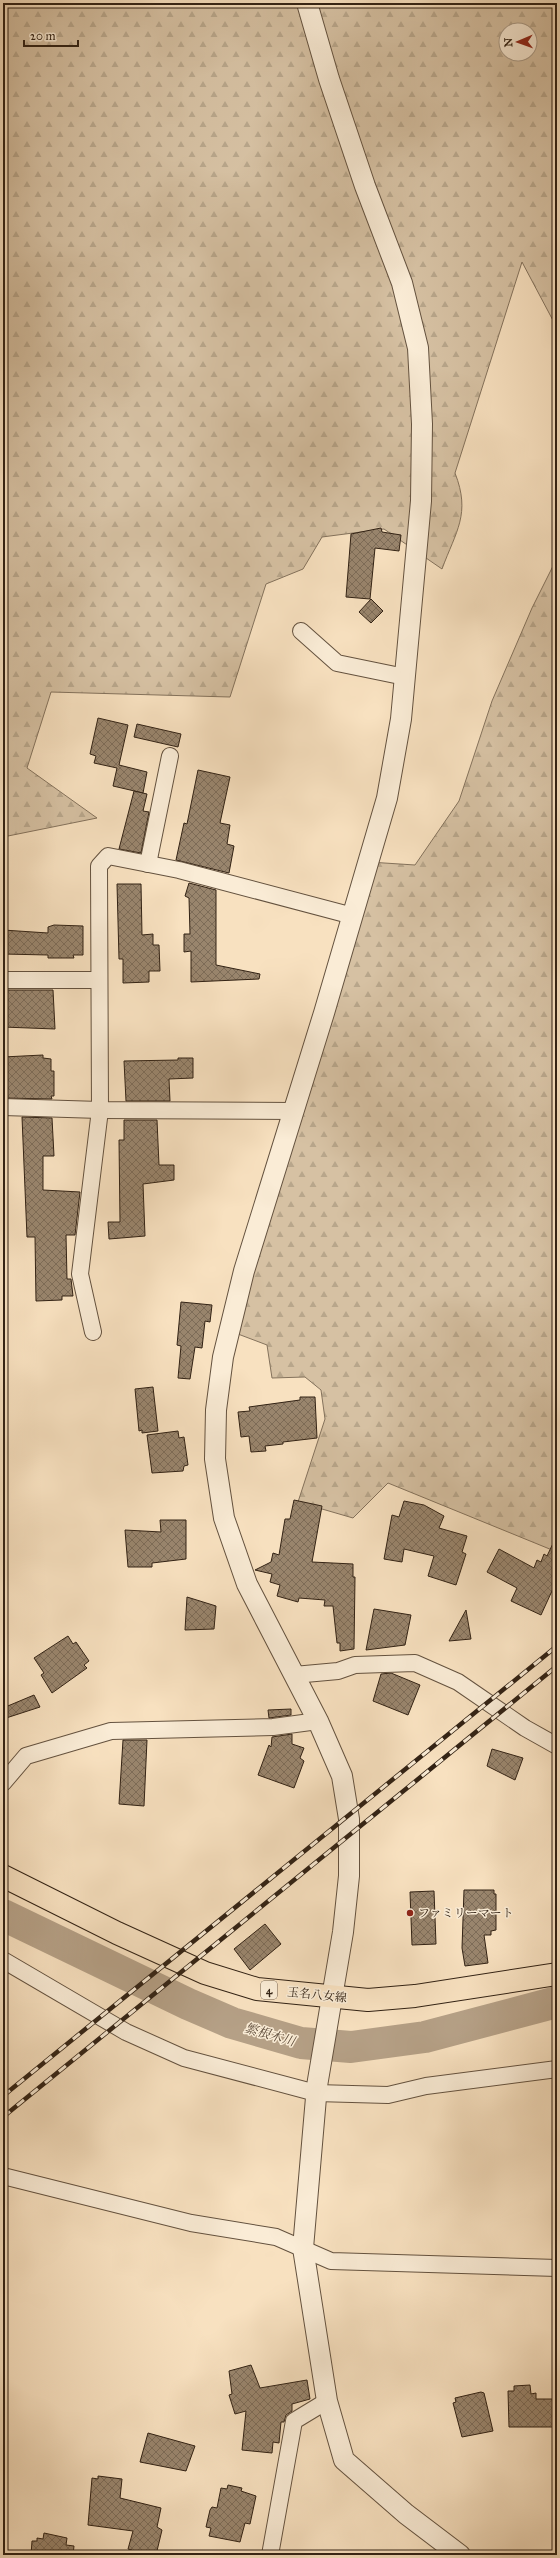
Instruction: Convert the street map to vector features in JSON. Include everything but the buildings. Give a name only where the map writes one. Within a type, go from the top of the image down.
[{"type":"main road","name":"玉名八女線","points":[[3,1876],[117,1933],[204,1973],[257,1988],[368,2000],[415,1996],[557,1974]]},
{"type":"street","points":[[307,3],[328,79],[365,186],[402,283],[418,348],[422,424],[421,501],[401,719],[387,798],[295,1111],[244,1271],[223,1357],[216,1410],[215,1459],[224,1518],[247,1584],[318,1721],[342,1776],[349,1819],[349,1876],[329,2019],[317,2090],[303,2248],[327,2401],[344,2460],[406,2514],[460,2555]]},
{"type":"street","points":[[301,631],[337,663],[405,677]]},
{"type":"street","points":[[148,864],[170,756]]},
{"type":"street","points":[[93,1332],[80,1274],[100,1110],[99,866],[108,856],[179,870],[353,916]]},
{"type":"street","points":[[3,980],[99,980]]},
{"type":"street","points":[[3,1108],[295,1111]]},
{"type":"street","points":[[294,1675],[338,1671],[355,1666],[415,1663],[458,1682],[525,1728],[557,1746]]},
{"type":"street","points":[[3,1783],[26,1756],[111,1731],[273,1727],[318,1721]]},
{"type":"street","points":[[3,1960],[126,2032],[184,2058],[317,2090],[388,2095],[426,2086],[557,2069]]},
{"type":"street","points":[[3,2176],[191,2223],[276,2237],[331,2261],[557,2268]]},
{"type":"street","points":[[270,2555],[294,2421],[327,2401]]},
{"type":"green space","points":[[3,3],[557,3],[557,328],[522,262],[455,473],[460,487],[462,511],[460,522],[442,569],[384,529],[322,537],[303,569],[266,584],[230,697],[51,692],[27,768],[97,818],[3,837]]},
{"type":"green space","points":[[557,558],[557,1552],[388,1483],[353,1518],[298,1502],[325,1419],[321,1390],[305,1377],[272,1378],[267,1345],[230,1331],[369,862],[415,865],[459,801],[492,701],[532,608]]},
{"type":"waterway","name":"繁根木川","points":[[3,1915],[188,2004],[232,2023],[301,2043],[351,2047],[425,2037],[557,2002]]},
{"type":"railway","points":[[3,2096],[557,1646]]},
{"type":"railway","points":[[3,2117],[557,1666]]},
{"type":"place","name":"ファミリーマート","points":[[410,1913]]}]
